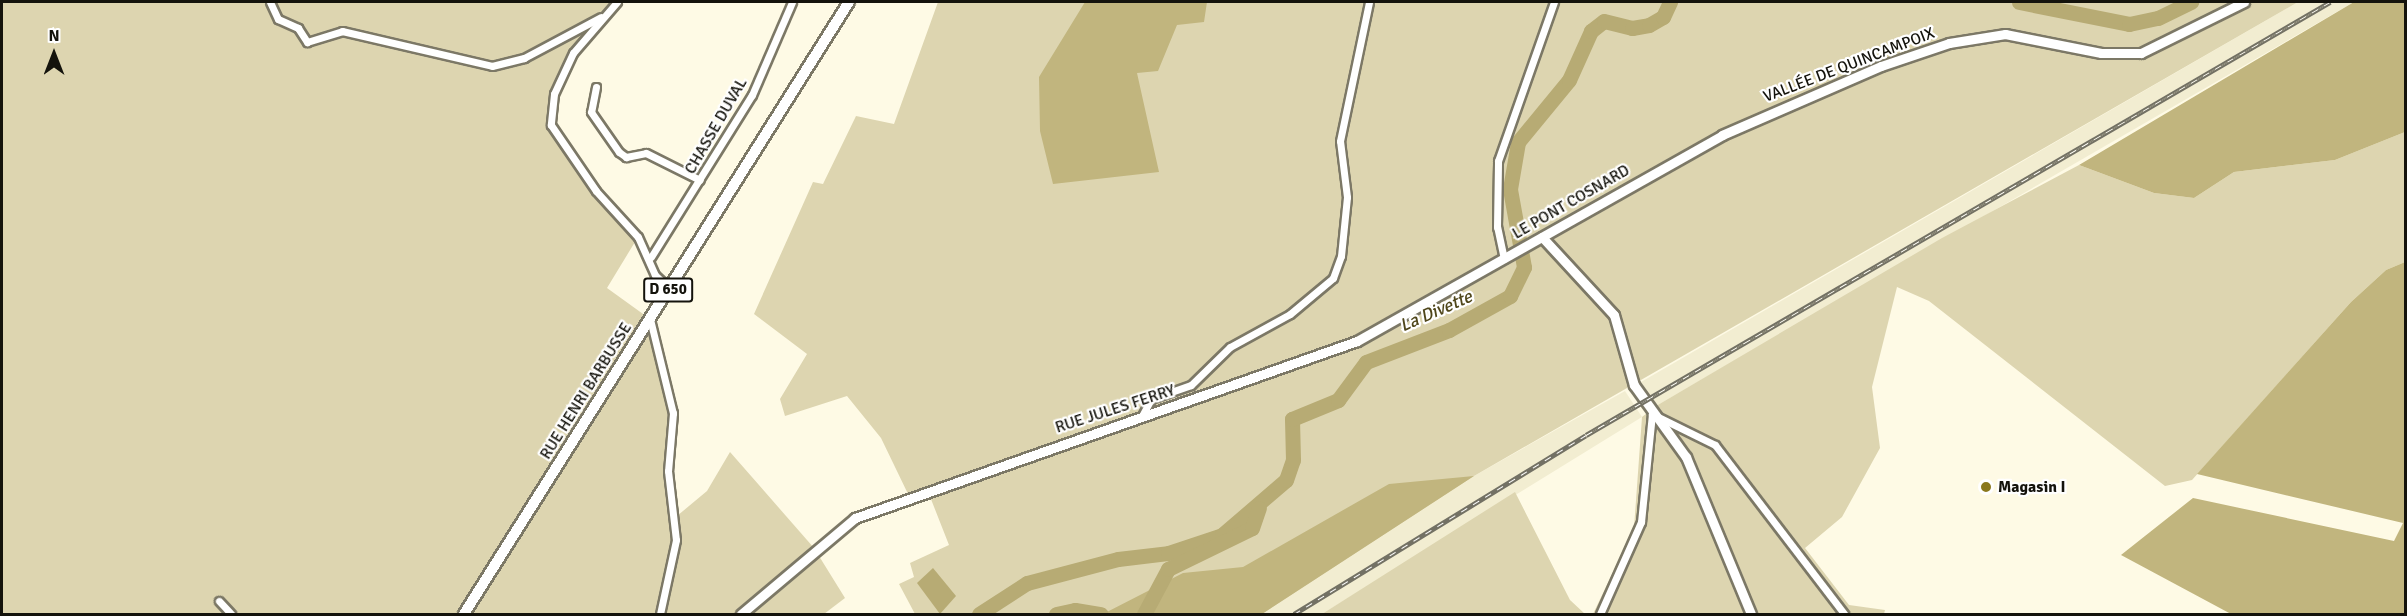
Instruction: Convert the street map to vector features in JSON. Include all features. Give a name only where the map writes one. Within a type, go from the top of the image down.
[{"type":"main road","name":"RUE HENRI BARBUSSE","points":[[464,615],[849,2]]},
{"type":"main road","name":"VALLÉE DE QUINCAMPOIX","points":[[1644,177],[1771,111],[1931,48],[2005,34],[2100,53],[2141,53],[2244,2]]},
{"type":"main road","name":"LE PONT COSNARD","points":[[1509,256],[1644,177]]},
{"type":"main road","points":[[1542,237],[1609,306],[1634,385],[1652,414],[1686,457],[1751,615]]},
{"type":"main road","name":"RUE JULES FERRY","points":[[741,615],[855,518],[1357,341],[1509,256]]},
{"type":"street","points":[[270,2],[278,19],[298,28],[307,42],[342,30],[503,66],[601,17]]},
{"type":"street","points":[[617,2],[601,17],[559,79],[551,125],[596,191],[651,257],[655,275],[669,288]]},
{"type":"street","name":"CHASSE DUVAL","points":[[651,257],[752,96],[792,2]]},
{"type":"street","points":[[1142,416],[1151,399],[1191,385],[1230,347],[1290,314],[1333,278],[1341,256],[1347,197],[1340,141],[1369,2]]},
{"type":"street","points":[[1509,256],[1497,227],[1498,161],[1554,2]]},
{"type":"street","points":[[596,87],[591,112],[619,152],[626,157],[646,153],[700,180]]},
{"type":"street","points":[[650,319],[673,413],[668,471],[677,517],[660,615]]},
{"type":"street","points":[[1600,615],[1641,522],[1652,414],[1715,445],[1844,615]]},
{"type":"street","points":[[219,601],[231,615]]},
{"type":"shaded area","points":[[2,2],[617,2],[559,79],[551,125],[596,191],[638,237],[607,288],[650,319],[673,413],[668,458],[677,516],[707,491],[730,452],[814,548],[845,598],[824,614],[2,614]]},
{"type":"shaded area","points":[[938,2],[2298,2],[1474,476],[1262,614],[915,614],[899,584],[914,577],[910,563],[949,545],[927,489],[909,496],[881,438],[847,396],[785,416],[780,399],[807,354],[754,314],[813,182],[823,184],[856,116],[894,124]]},
{"type":"shaded area","points":[[1085,2],[1207,2],[1204,22],[1177,25],[1158,71],[1137,73],[1159,172],[1053,184],[1040,131],[1039,77]]},
{"type":"shaded area","points":[[2298,2],[2354,2],[1656,406],[1641,382]]},
{"type":"shaded area","points":[[2354,2],[2405,2],[2405,132],[2335,160],[2234,172],[2194,198],[2154,193],[2079,165]]},
{"type":"shaded area","points":[[2405,132],[2405,262],[2386,270],[2351,302],[2192,480],[2165,486],[1929,301],[1897,287],[1872,387],[1880,448],[1842,517],[1805,548],[1849,605],[1885,610],[1884,614],[1593,614],[1634,528],[1642,417],[1656,406],[1942,238],[2079,165],[2154,193],[2194,198],[2234,172],[2335,160]]},
{"type":"shaded area","points":[[2405,262],[2405,614],[2231,614],[2121,555],[2193,498],[2394,541],[2403,523],[2197,474],[2351,302],[2386,270]]},
{"type":"shaded area","points":[[1625,391],[1642,417],[1322,614],[1262,614],[1474,476]]},
{"type":"shaded area","points":[[1474,476],[1262,614],[1103,614],[1183,573],[1243,567],[1389,484]]},
{"type":"shaded area","points":[[1515,492],[1570,600],[1585,614],[1322,614]]},
{"type":"shaded area","points":[[933,568],[956,596],[940,614],[917,583]]},
{"type":"waterway","name":"La Divette","points":[[979,614],[1027,583],[1118,559],[1168,553],[1222,535],[1286,480],[1293,460],[1292,419],[1338,400],[1366,362],[1449,330],[1510,296],[1524,267],[1510,189],[1518,142],[1569,80],[1591,31],[1604,21],[1632,28],[1649,25],[1663,17],[1670,2]]},
{"type":"waterway","name":"La Divette","points":[[2019,2],[2129,24],[2158,18],[2191,2]]},
{"type":"waterway","name":"La Divette","points":[[1144,614],[1168,569],[1252,528],[1259,508]]},
{"type":"waterway","name":"La Divette","points":[[1056,614],[1075,610],[1101,614]]},
{"type":"railway","points":[[1294,614],[1586,435],[2330,2]]},
{"type":"place","name":"Magasin I","points":[[1986,487]]}]
